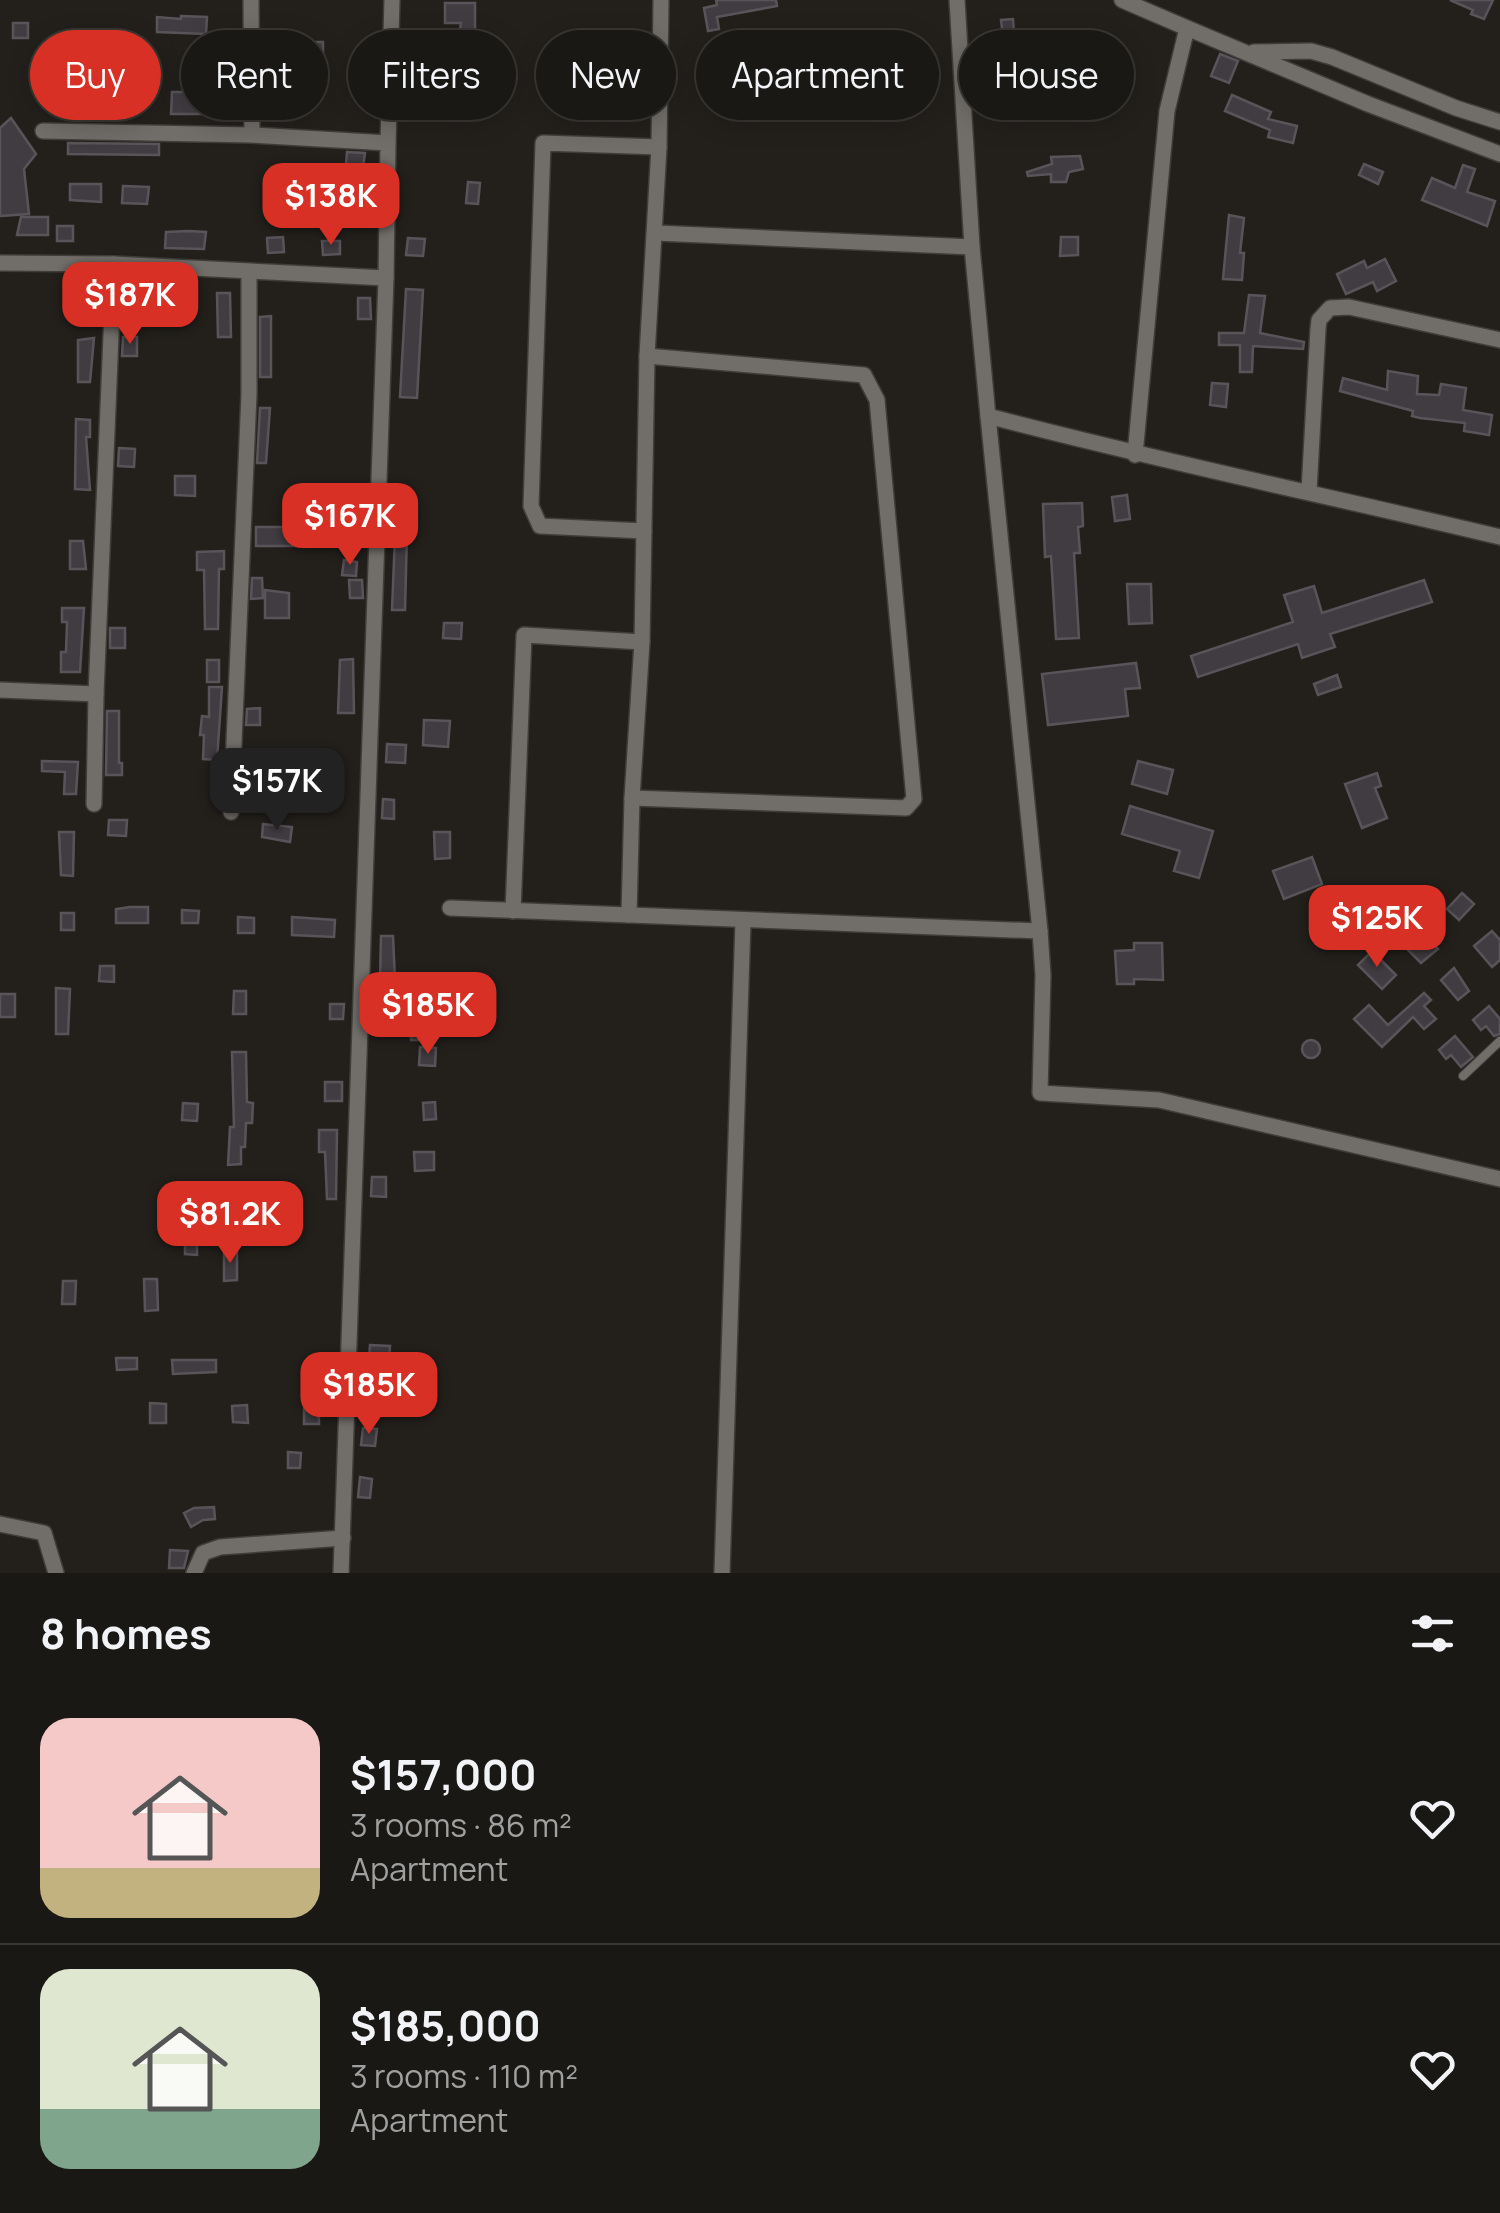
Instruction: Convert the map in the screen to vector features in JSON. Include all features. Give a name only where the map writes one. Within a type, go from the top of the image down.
[{"type":"street","points":[[251,0],[252,136]]},
{"type":"street","points":[[342,1573],[392,0]]},
{"type":"street","points":[[629,915],[642,642],[647,356],[656,233],[661,0]]},
{"type":"street","points":[[956,0],[972,246],[1040,930],[1040,1092],[1158,1100],[1500,1179]]},
{"type":"street","points":[[1122,0],[1500,154]]},
{"type":"street","points":[[1135,455],[1166,111],[1187,28]]},
{"type":"street","points":[[1244,52],[1311,51],[1500,122]]},
{"type":"street","points":[[43,131],[388,142]]},
{"type":"street","points":[[644,532],[540,526],[531,506],[542,142],[659,148]]},
{"type":"street","points":[[656,233],[972,246]]},
{"type":"street","points":[[0,263],[114,264],[386,278]]},
{"type":"street","points":[[94,804],[114,264]]},
{"type":"street","points":[[231,812],[249,394],[249,272]]},
{"type":"street","points":[[1309,491],[1318,329],[1330,308],[1348,307],[1500,340]]},
{"type":"street","points":[[632,798],[906,808],[914,799],[877,400],[864,375],[647,356]]},
{"type":"street","points":[[988,416],[1135,455],[1309,491],[1500,537]]},
{"type":"street","points":[[513,911],[524,635],[642,642]]},
{"type":"street","points":[[0,690],[96,694]]},
{"type":"street","points":[[450,908],[744,922],[1040,930]]},
{"type":"street","points":[[722,1573],[744,922]]},
{"type":"street","points":[[0,1524],[44,1534],[56,1573]]},
{"type":"street","points":[[194,1573],[203,1552],[220,1547],[343,1538]]},
{"type":"lane","points":[[1463,1076],[1500,1041]]},
{"type":"building","points":[[716,0],[776,0],[777,6],[717,17],[719,29],[708,30],[704,8],[717,5]]},
{"type":"building","points":[[1450,0],[1493,0],[1484,19]]},
{"type":"building","points":[[445,3],[475,3],[475,30],[460,30],[461,23],[445,23]]},
{"type":"building","points":[[157,17],[207,17],[206,30],[157,30]]},
{"type":"building","points":[[1013,19],[1014,30],[1002,30],[1001,20]]},
{"type":"building","points":[[13,23],[28,23],[28,38],[13,38]]},
{"type":"building","points":[[1220,54],[1238,61],[1229,83],[1211,76]]},
{"type":"building","points":[[172,92],[181,92],[181,114],[171,114]]},
{"type":"building","points":[[1232,95],[1271,112],[1268,119],[1297,126],[1293,143],[1268,137],[1270,130],[1225,111]]},
{"type":"building","points":[[11,118],[36,154],[24,169],[29,214],[0,216],[0,128]]},
{"type":"building","points":[[68,143],[159,144],[159,155],[68,154]]},
{"type":"building","points":[[347,152],[365,153],[363,167],[346,165]]},
{"type":"building","points":[[1080,156],[1083,169],[1069,172],[1066,182],[1051,182],[1051,174],[1028,176],[1027,172],[1052,164],[1051,157]]},
{"type":"building","points":[[1364,164],[1383,172],[1378,184],[1359,175]]},
{"type":"building","points":[[1463,165],[1475,169],[1467,192],[1495,201],[1487,226],[1422,200],[1432,178],[1455,188]]},
{"type":"building","points":[[468,182],[480,183],[478,204],[466,203]]},
{"type":"building","points":[[70,184],[101,184],[101,202],[70,200]]},
{"type":"building","points":[[123,186],[149,187],[147,204],[122,203]]},
{"type":"building","points":[[1229,215],[1244,218],[1242,280],[1223,279]]},
{"type":"building","points":[[21,217],[48,217],[48,235],[17,235]]},
{"type":"building","points":[[57,226],[73,226],[73,241],[57,241]]},
{"type":"building","points":[[166,232],[206,232],[204,249],[165,248]]},
{"type":"building","points":[[283,237],[284,252],[268,253],[267,238]]},
{"type":"building","points":[[1061,237],[1078,237],[1078,255],[1060,256]]},
{"type":"building","points":[[408,238],[425,239],[423,256],[406,255]]},
{"type":"building","points":[[322,241],[340,241],[340,254],[323,255]]},
{"type":"building","points":[[1385,259],[1396,281],[1377,291],[1373,282],[1346,294],[1337,274],[1364,261],[1367,268]]},
{"type":"building","points":[[81,284],[95,284],[95,321],[81,321]]},
{"type":"building","points":[[406,289],[423,290],[417,398],[400,397]]},
{"type":"building","points":[[124,290],[140,290],[139,308],[123,308]]},
{"type":"building","points":[[217,293],[230,293],[231,337],[218,337]]},
{"type":"building","points":[[1249,295],[1265,296],[1260,333],[1304,342],[1303,349],[1253,346],[1252,372],[1240,372],[1240,345],[1219,345],[1219,333],[1244,333]]},
{"type":"building","points":[[358,298],[370,298],[371,319],[358,319]]},
{"type":"building","points":[[271,316],[271,377],[260,377],[260,317]]},
{"type":"building","points":[[123,337],[137,337],[137,356],[122,356]]},
{"type":"building","points":[[94,338],[90,382],[78,382],[78,340]]},
{"type":"building","points":[[1388,371],[1418,376],[1417,394],[1439,395],[1441,384],[1466,388],[1463,410],[1492,415],[1489,435],[1464,431],[1465,423],[1412,416],[1413,411],[1340,391],[1343,378],[1387,390]]},
{"type":"building","points":[[1212,383],[1228,384],[1226,407],[1210,405]]},
{"type":"building","points":[[260,408],[270,408],[266,463],[257,463]]},
{"type":"building","points":[[76,419],[90,420],[90,437],[86,437],[90,490],[75,489]]},
{"type":"building","points":[[119,448],[135,449],[134,467],[118,466]]},
{"type":"building","points":[[175,476],[195,476],[195,496],[175,495]]},
{"type":"building","points":[[1127,495],[1130,519],[1115,521],[1112,497]]},
{"type":"building","points":[[1082,503],[1083,526],[1078,527],[1080,553],[1074,553],[1079,638],[1056,639],[1051,556],[1045,557],[1043,504]]},
{"type":"building","points":[[396,512],[412,514],[407,532],[405,610],[392,610]]},
{"type":"building","points":[[256,527],[296,527],[296,546],[256,546]]},
{"type":"building","points":[[70,541],[83,541],[86,569],[70,569]]},
{"type":"building","points":[[224,551],[224,569],[219,569],[218,629],[205,629],[204,570],[197,570],[197,552]]},
{"type":"building","points":[[344,560],[357,562],[356,576],[342,575]]},
{"type":"building","points":[[252,578],[262,578],[263,598],[251,599]]},
{"type":"building","points":[[349,580],[362,580],[363,598],[350,598]]},
{"type":"building","points":[[1424,580],[1432,602],[1330,634],[1335,647],[1302,658],[1298,644],[1198,677],[1191,656],[1293,622],[1284,595],[1314,586],[1322,613]]},
{"type":"building","points":[[1127,584],[1151,584],[1152,623],[1129,624]]},
{"type":"building","points":[[265,590],[289,593],[289,618],[265,618]]},
{"type":"building","points":[[62,608],[84,608],[80,672],[61,672],[67,622],[62,622]]},
{"type":"building","points":[[444,623],[462,623],[461,639],[443,638]]},
{"type":"building","points":[[110,628],[125,628],[125,648],[110,648]]},
{"type":"building","points":[[353,659],[354,713],[338,713],[340,660]]},
{"type":"building","points":[[207,660],[219,660],[219,682],[207,682]]},
{"type":"building","points":[[1136,663],[1140,688],[1125,689],[1128,716],[1048,725],[1042,674]]},
{"type":"building","points":[[1337,675],[1341,687],[1318,695],[1314,684]]},
{"type":"building","points":[[209,687],[222,687],[217,760],[203,759],[204,735],[200,735],[202,716],[209,717]]},
{"type":"building","points":[[260,708],[260,725],[246,725],[247,709]]},
{"type":"building","points":[[107,711],[119,711],[122,775],[106,775]]},
{"type":"building","points":[[424,720],[450,721],[448,747],[423,745]]},
{"type":"building","points":[[387,744],[406,745],[405,763],[386,762]]},
{"type":"building","points":[[42,761],[78,762],[76,794],[64,794],[65,772],[42,771]]},
{"type":"building","points":[[1138,761],[1173,770],[1167,794],[1132,784]]},
{"type":"building","points":[[1377,773],[1381,786],[1375,788],[1387,818],[1362,828],[1345,784]]},
{"type":"building","points":[[383,799],[394,800],[394,819],[382,818]]},
{"type":"building","points":[[1130,806],[1213,831],[1199,878],[1174,871],[1180,851],[1122,834]]},
{"type":"building","points":[[109,820],[127,820],[126,836],[108,835]]},
{"type":"building","points":[[263,824],[292,827],[290,842],[262,837]]},
{"type":"building","points":[[59,832],[74,832],[73,876],[61,875]]},
{"type":"building","points":[[434,832],[450,832],[450,858],[435,859]]},
{"type":"building","points":[[1312,857],[1322,884],[1284,899],[1273,871]]},
{"type":"building","points":[[1462,893],[1474,904],[1459,920],[1447,909]]},
{"type":"building","points":[[148,907],[148,923],[116,923],[116,909]]},
{"type":"building","points":[[182,910],[199,911],[198,923],[182,923]]},
{"type":"building","points":[[61,913],[74,913],[74,930],[61,930]]},
{"type":"building","points":[[238,917],[254,918],[254,933],[238,933]]},
{"type":"building","points":[[292,917],[335,920],[334,937],[292,935]]},
{"type":"building","points":[[1413,924],[1438,949],[1421,963],[1397,939]]},
{"type":"building","points":[[1492,931],[1500,940],[1500,960],[1492,967],[1474,946]]},
{"type":"building","points":[[381,936],[393,936],[395,980],[380,979]]},
{"type":"building","points":[[1134,943],[1162,943],[1163,980],[1134,979],[1134,984],[1117,984],[1115,951],[1134,950]]},
{"type":"building","points":[[1372,951],[1396,975],[1382,989],[1358,965]]},
{"type":"building","points":[[100,966],[114,966],[114,982],[99,981]]},
{"type":"building","points":[[1454,968],[1469,991],[1458,1000],[1441,980]]},
{"type":"building","points":[[56,988],[70,989],[68,1034],[56,1034]]},
{"type":"building","points":[[378,990],[390,990],[389,1009],[377,1009]]},
{"type":"building","points":[[234,991],[246,991],[246,1014],[233,1014]]},
{"type":"building","points":[[1424,993],[1431,1000],[1424,1006],[1436,1019],[1424,1029],[1413,1017],[1382,1047],[1354,1019],[1369,1005],[1388,1025]]},
{"type":"building","points":[[0,994],[15,994],[15,1017],[0,1017]]},
{"type":"building","points":[[330,1004],[344,1004],[343,1019],[330,1019]]},
{"type":"building","points":[[1489,1006],[1500,1019],[1500,1034],[1494,1036],[1486,1026],[1481,1030],[1473,1020]]},
{"type":"building","points":[[411,1022],[425,1022],[426,1040],[411,1040]]},
{"type":"building","points":[[1455,1036],[1473,1057],[1461,1067],[1451,1055],[1446,1059],[1439,1050]]},
{"type":"building","points":[[1311,1040],[1320,1049],[1311,1058],[1302,1049]]},
{"type":"building","points":[[420,1047],[436,1048],[435,1066],[419,1065]]},
{"type":"building","points":[[232,1052],[246,1052],[247,1102],[253,1103],[252,1123],[246,1123],[245,1147],[241,1147],[241,1164],[228,1165],[230,1127],[234,1127]]},
{"type":"building","points":[[325,1082],[342,1082],[342,1101],[325,1101]]},
{"type":"building","points":[[435,1102],[436,1119],[424,1120],[423,1103]]},
{"type":"building","points":[[183,1103],[198,1104],[197,1121],[182,1120]]},
{"type":"building","points":[[319,1130],[337,1130],[336,1199],[327,1199],[325,1152],[319,1152]]},
{"type":"building","points":[[414,1152],[434,1152],[434,1170],[415,1171]]},
{"type":"building","points":[[372,1177],[386,1177],[386,1197],[371,1196]]},
{"type":"building","points":[[185,1233],[197,1233],[197,1255],[185,1254]]},
{"type":"building","points":[[224,1252],[237,1252],[237,1280],[224,1281]]},
{"type":"building","points":[[144,1279],[157,1279],[158,1310],[145,1311]]},
{"type":"building","points":[[63,1281],[76,1281],[75,1304],[62,1304]]},
{"type":"building","points":[[370,1345],[390,1346],[389,1360],[369,1358]]},
{"type":"building","points":[[116,1358],[137,1358],[137,1369],[117,1370]]},
{"type":"building","points":[[332,1358],[332,1370],[309,1370],[309,1359]]},
{"type":"building","points":[[172,1360],[216,1360],[216,1372],[173,1374]]},
{"type":"building","points":[[150,1403],[166,1404],[166,1423],[150,1423]]},
{"type":"building","points":[[247,1405],[248,1423],[233,1422],[232,1406]]},
{"type":"building","points":[[304,1408],[319,1408],[319,1424],[304,1424]]},
{"type":"building","points":[[363,1428],[377,1429],[375,1446],[361,1445]]},
{"type":"building","points":[[288,1452],[301,1453],[300,1468],[288,1468]]},
{"type":"building","points":[[360,1477],[372,1479],[370,1498],[358,1497]]},
{"type":"building","points":[[214,1507],[215,1519],[191,1527],[184,1513],[194,1508]]},
{"type":"building","points":[[170,1550],[188,1551],[184,1568],[169,1568]]}]
